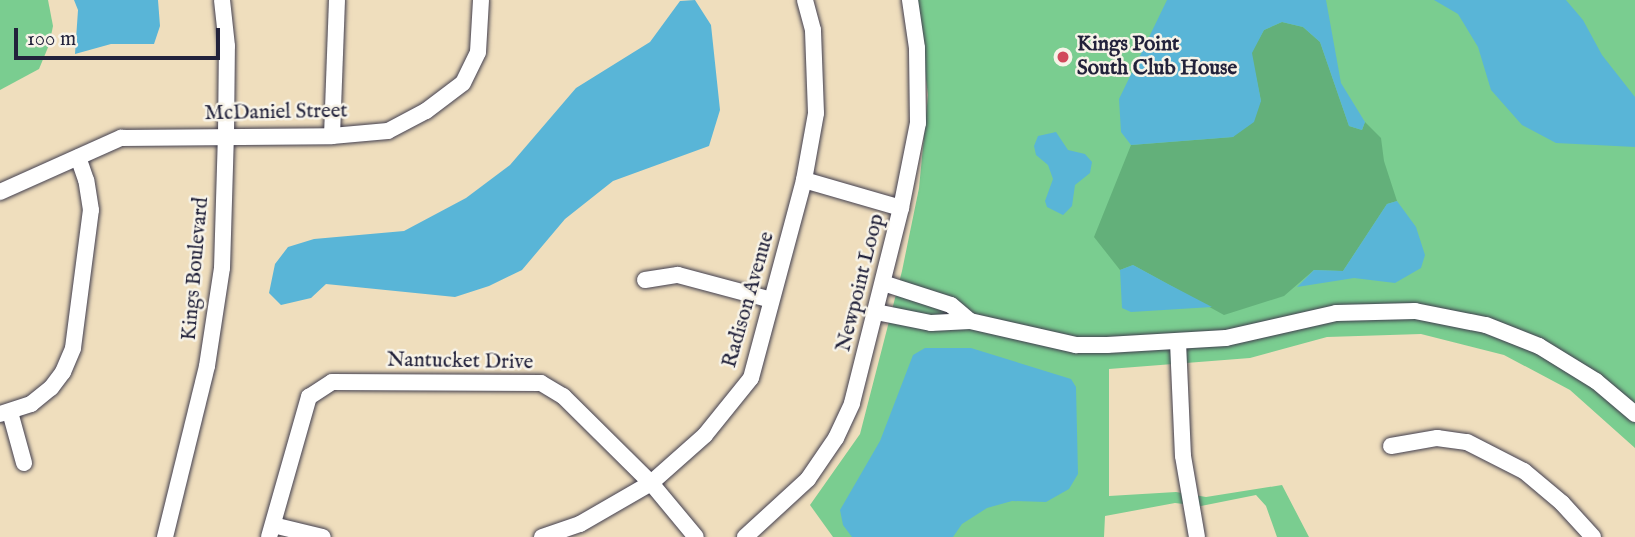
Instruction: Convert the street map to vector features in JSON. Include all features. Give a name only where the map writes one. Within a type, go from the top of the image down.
[{"type":"street","name":"Kings Boulevard","points":[[165,537],[207,366],[222,268],[227,46],[222,0]]},
{"type":"street","points":[[332,136],[337,0]]},
{"type":"street","name":"McDaniel Street","points":[[0,192],[121,138],[332,136],[388,131],[426,111],[464,83],[478,52],[481,0]]},
{"type":"street","name":"Radison Avenue","points":[[542,537],[580,524],[652,483],[705,435],[751,378],[804,180],[816,113],[813,30],[805,0]]},
{"type":"street","name":"Newpoint Loop","points":[[745,537],[808,479],[836,438],[852,403],[901,208],[918,123],[917,48],[910,0]]},
{"type":"street","points":[[24,463],[5,413],[31,404],[51,388],[63,372],[73,348],[91,225],[90,195],[78,157]]},
{"type":"street","points":[[804,180],[901,208]]},
{"type":"street","points":[[645,280],[678,275],[771,300]]},
{"type":"street","points":[[883,284],[951,306],[970,321]]},
{"type":"street","points":[[876,312],[931,323],[970,321],[1076,345],[1178,342],[1240,336],[1336,313],[1404,310],[1486,325],[1539,346],[1596,381],[1635,414]]},
{"type":"street","points":[[1178,342],[1183,456],[1197,537]]},
{"type":"street","name":"Nantucket Drive","points":[[271,531],[309,397],[332,382],[541,383],[563,396],[652,483],[696,537]]},
{"type":"street","points":[[1391,446],[1437,439],[1475,446],[1524,471],[1562,503],[1593,537]]},
{"type":"street","points":[[271,531],[323,537]]},
{"type":"green space","points":[[0,0],[48,0],[53,26],[39,69],[0,90]]},
{"type":"green space","points":[[916,0],[1635,0],[1635,448],[1570,390],[1504,355],[1421,334],[1327,337],[1250,358],[1109,369],[1109,496],[1176,492],[1206,497],[1282,485],[1309,537],[1277,537],[1266,506],[1256,495],[1201,506],[1175,503],[1105,516],[1104,537],[833,537],[810,505],[860,434],[902,271],[919,188],[928,95]]},
{"type":"green space","points":[[1282,22],[1303,27],[1320,42],[1349,126],[1362,130],[1365,122],[1381,138],[1384,161],[1397,201],[1387,204],[1343,271],[1314,270],[1284,296],[1224,315],[1133,265],[1120,270],[1094,237],[1131,145],[1233,137],[1261,101],[1251,53],[1264,30]]},
{"type":"water","points":[[74,0],[158,0],[160,26],[154,44],[111,44],[75,54],[78,10]]},
{"type":"water","points":[[695,0],[711,25],[720,110],[709,146],[613,181],[565,219],[522,270],[489,286],[455,297],[326,284],[311,298],[281,305],[269,293],[275,264],[288,247],[314,239],[404,231],[466,198],[510,165],[576,88],[650,42],[680,1]]},
{"type":"water","points":[[1167,0],[1326,0],[1341,83],[1365,122],[1362,130],[1349,126],[1320,42],[1303,27],[1282,22],[1264,30],[1252,53],[1261,101],[1254,122],[1233,137],[1131,145],[1121,132],[1119,99]]},
{"type":"water","points":[[1434,0],[1566,0],[1583,20],[1602,55],[1635,97],[1635,147],[1556,143],[1522,125],[1491,90],[1478,47],[1458,14]]},
{"type":"water","points":[[1056,132],[1068,150],[1085,154],[1092,162],[1090,173],[1075,185],[1072,206],[1063,215],[1047,207],[1045,201],[1053,179],[1048,165],[1036,155],[1034,146],[1038,136]]},
{"type":"water","points":[[1397,201],[1416,227],[1425,255],[1421,268],[1395,283],[1354,278],[1297,287],[1314,270],[1343,271],[1387,204]]},
{"type":"water","points":[[1133,265],[1212,307],[1131,312],[1122,308],[1120,270]]},
{"type":"water","points":[[925,348],[971,348],[1071,379],[1076,387],[1078,474],[1069,489],[1046,502],[1012,501],[987,508],[962,524],[953,537],[852,537],[843,525],[840,510],[880,441],[913,355]]},
{"type":"place","name":"Kings Point South Club House","points":[[1063,57]]}]
